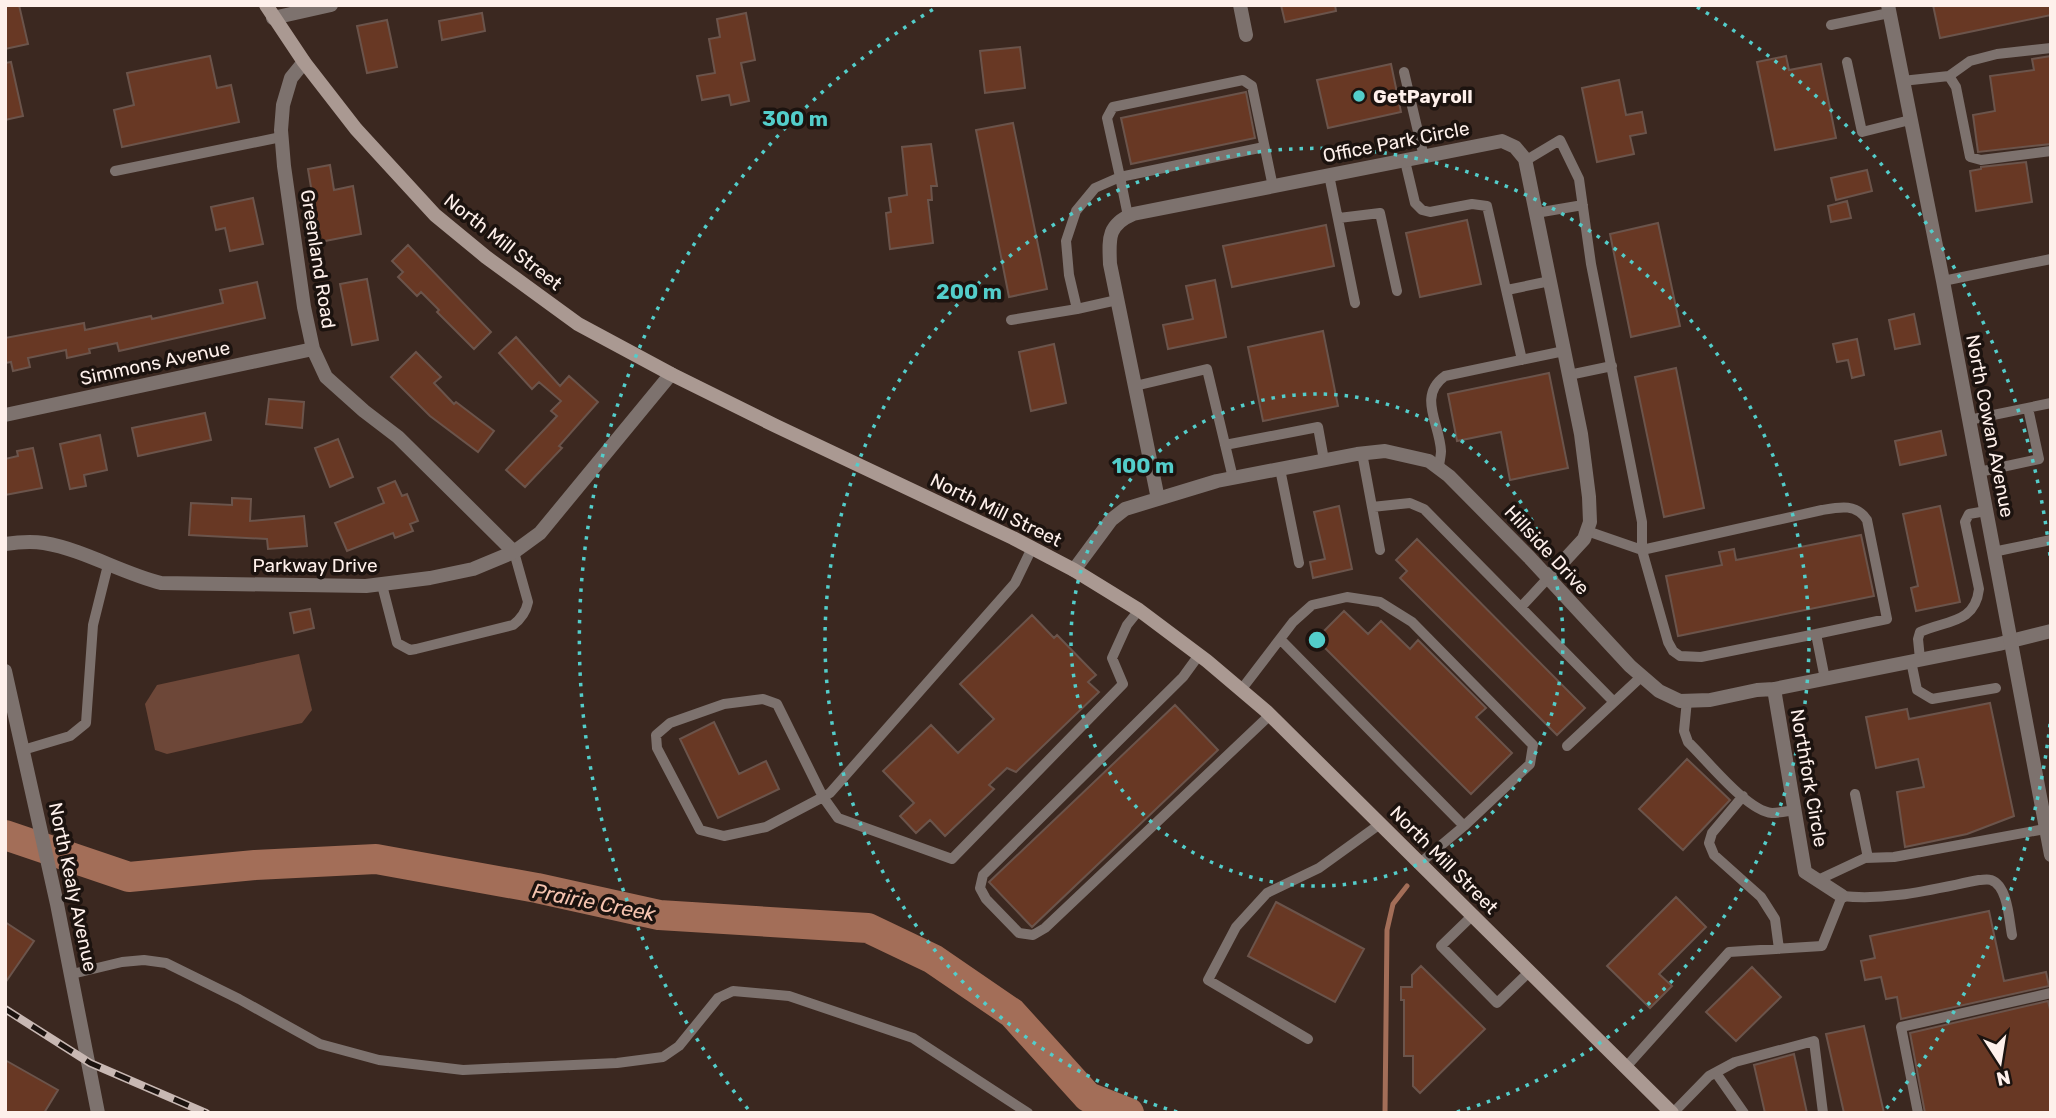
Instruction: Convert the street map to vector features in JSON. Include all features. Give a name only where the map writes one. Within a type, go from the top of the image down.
[{"type":"main road","name":"North Mill Street","points":[[270,12],[356,129],[435,215],[486,257],[578,324],[671,374],[1074,570],[1139,610],[1199,655],[1270,715],[1673,1113]]},
{"type":"street","points":[[270,12],[331,5]]},
{"type":"street","points":[[1240,5],[1246,35]]},
{"type":"street","name":"North Cowan Avenue","points":[[1888,9],[1943,281],[2010,641],[2045,798],[2045,829],[2051,855]]},
{"type":"street","name":"Greenland Road","points":[[304,61],[291,78],[282,105],[281,137],[304,307],[313,349],[326,377],[398,437],[514,552]]},
{"type":"street","name":"Office Park Circle","points":[[1128,216],[1502,141],[1515,147],[1525,161]]},
{"type":"street","points":[[1525,161],[1581,434],[1589,497],[1590,522],[1584,540],[1548,578]]},
{"type":"street","points":[[1128,216],[1120,220],[1109,236],[1110,264],[1158,499]]},
{"type":"street","name":"Simmons Avenue","points":[[5,415],[313,349]]},
{"type":"street","name":"Parkway Drive","points":[[5,544],[44,543],[136,577],[161,583],[366,586],[430,579],[473,569],[514,552],[540,533],[671,374]]},
{"type":"street","name":"Hillside Drive","points":[[1074,570],[1111,520],[1125,509],[1233,478],[1384,451],[1429,461],[1439,468],[1494,521],[1642,677],[1659,691],[1680,701],[1710,700],[1773,689],[2051,631]]},
{"type":"street","name":"North Kealy Avenue","points":[[5,671],[72,974],[98,1113]]},
{"type":"street","name":"Northfork Circle","points":[[1773,689],[1805,872],[1842,895]]},
{"type":"lane","points":[[1831,25],[1888,9]]},
{"type":"lane","points":[[1902,81],[1949,76],[1970,61],[1997,54],[2051,48]]},
{"type":"lane","points":[[1847,62],[1862,132],[1910,120]]},
{"type":"lane","points":[[1404,72],[1424,157]]},
{"type":"lane","points":[[1949,76],[1956,87],[1970,157],[1980,160],[2051,151]]},
{"type":"lane","points":[[1128,216],[1107,118],[1113,107],[1243,80],[1252,86],[1273,187]]},
{"type":"lane","points":[[115,171],[281,137]]},
{"type":"lane","points":[[1525,161],[1560,140],[1579,179],[1591,264],[1642,522],[1642,550],[1668,642],[1673,651],[1680,656],[1701,657],[1887,619],[1867,520],[1855,508],[1844,506],[1822,510],[1642,550],[1587,531]]},
{"type":"lane","points":[[1077,309],[1069,275],[1066,242],[1076,211],[1095,188],[1120,177],[1264,147]]},
{"type":"lane","points":[[1405,161],[1415,203],[1422,210],[1430,212],[1472,204],[1487,206],[1522,360]]},
{"type":"lane","points":[[1329,175],[1355,303]]},
{"type":"lane","points":[[1536,213],[1583,205]]},
{"type":"lane","points":[[1339,219],[1380,212],[1397,291]]},
{"type":"lane","points":[[1943,281],[2051,259]]},
{"type":"lane","points":[[1507,290],[1550,281]]},
{"type":"lane","points":[[1012,320],[1117,300]]},
{"type":"lane","points":[[1439,468],[1441,450],[1431,396],[1435,383],[1445,376],[1564,351]]},
{"type":"lane","points":[[1569,376],[1612,366]]},
{"type":"lane","points":[[1135,386],[1207,369],[1233,478]]},
{"type":"lane","points":[[1969,420],[2051,403]]},
{"type":"lane","points":[[1979,472],[2039,459],[2028,408]]},
{"type":"lane","points":[[1225,445],[1318,427],[1324,460]]},
{"type":"lane","points":[[1362,453],[1380,550]]},
{"type":"lane","points":[[1280,469],[1299,563]]},
{"type":"lane","points":[[1372,507],[1410,503],[1424,509],[1614,702]]},
{"type":"lane","points":[[1986,510],[1969,514],[1965,522],[1979,589],[1978,598],[1972,610],[1964,617],[1920,632],[1916,660],[1917,690],[1932,699],[1996,688]]},
{"type":"lane","points":[[1993,552],[2051,540]]},
{"type":"lane","points":[[1032,548],[1015,583],[830,793],[823,797],[766,827],[724,836],[700,830],[657,748],[656,735],[670,723],[724,704],[762,699],[777,704],[823,797],[838,818],[951,859],[1123,684],[1112,658],[1127,625],[1139,610]]},
{"type":"lane","points":[[382,584],[397,643],[410,650],[416,649],[513,625],[520,619],[528,602],[514,552]]},
{"type":"lane","points":[[23,750],[70,736],[86,723],[93,625],[108,565]]},
{"type":"lane","points":[[1521,607],[1548,578]]},
{"type":"lane","points":[[1241,691],[1293,622],[1312,605],[1347,597],[1380,602],[1412,622],[1533,745],[1530,764],[1420,863]]},
{"type":"lane","points":[[1816,634],[1825,679]]},
{"type":"lane","points":[[1280,639],[1464,826]]},
{"type":"lane","points":[[1199,655],[1183,677],[982,876],[980,888],[986,899],[1019,933],[1032,935],[1045,928],[1270,715]]},
{"type":"lane","points":[[1567,747],[1642,677]]},
{"type":"lane","points":[[1687,700],[1684,731],[1688,742],[1743,796],[1764,811],[1773,813],[1795,810]]},
{"type":"lane","points":[[1855,794],[1868,858]]},
{"type":"lane","points":[[1743,796],[1712,833],[1709,843],[1714,855],[1761,897],[1775,919],[1779,949]]},
{"type":"lane","points":[[1308,1039],[1208,980],[1236,927],[1267,893],[1319,868],[1380,824]]},
{"type":"lane","points":[[1818,880],[1868,858],[1894,857],[2045,829]]},
{"type":"lane","points":[[1626,1067],[1729,953],[1822,946],[1842,895],[1892,897],[1991,880],[1999,886],[2004,895],[2012,935]]},
{"type":"lane","points":[[1473,915],[1441,946],[1497,1003],[1530,971]]},
{"type":"lane","points":[[72,974],[122,962],[145,960],[166,963],[239,999],[320,1044],[379,1060],[463,1070],[617,1063],[663,1057],[679,1046],[718,998],[733,991],[789,996],[913,1038],[1028,1113]]},
{"type":"lane","points":[[1918,1113],[1901,1027],[2051,993]]},
{"type":"lane","points":[[1673,1113],[1709,1076],[1735,1062],[1814,1041],[1823,1113]]},
{"type":"lane","points":[[1716,1073],[1744,1113]]},
{"type":"shaded area","points":[[299,654],[312,710],[302,723],[167,754],[155,750],[145,704],[157,685]]},
{"type":"building","points":[[5,5],[19,5],[28,44],[5,49]]},
{"type":"building","points":[[1281,5],[1335,5],[1336,11],[1285,22]]},
{"type":"building","points":[[1933,5],[2051,5],[2051,15],[1940,38]]},
{"type":"building","points":[[482,13],[485,31],[442,40],[439,21]]},
{"type":"building","points":[[746,13],[755,60],[741,63],[749,101],[731,105],[729,95],[702,100],[697,76],[715,73],[709,39],[720,37],[717,19]]},
{"type":"building","points":[[387,20],[397,67],[367,73],[357,26]]},
{"type":"building","points":[[1020,47],[1025,88],[985,93],[980,51]]},
{"type":"building","points":[[210,56],[217,88],[231,85],[239,122],[122,147],[114,110],[134,105],[127,73]]},
{"type":"building","points":[[1786,56],[1789,70],[1821,64],[1836,138],[1775,150],[1757,62]]},
{"type":"building","points":[[2051,56],[2051,144],[1978,152],[1973,115],[1995,111],[1990,76],[2034,70],[2032,59]]},
{"type":"building","points":[[11,62],[23,116],[5,120],[5,63]]},
{"type":"building","name":"GetPayroll","points":[[1391,64],[1401,112],[1328,128],[1317,80]]},
{"type":"building","points":[[1619,80],[1626,115],[1642,112],[1646,133],[1630,136],[1634,154],[1597,162],[1582,88]]},
{"type":"building","points":[[1246,92],[1255,138],[1131,164],[1121,118]]},
{"type":"building","points":[[1013,123],[1047,289],[1009,297],[976,130]]},
{"type":"building","points":[[931,144],[937,186],[931,186],[932,200],[928,200],[933,243],[890,249],[886,213],[891,212],[889,198],[907,195],[902,147]]},
{"type":"building","points":[[2026,162],[2032,202],[1976,211],[1970,171],[1981,167]]},
{"type":"building","points":[[330,165],[334,190],[353,186],[361,234],[320,242],[308,169]]},
{"type":"building","points":[[1867,170],[1872,191],[1836,200],[1831,178]]},
{"type":"building","points":[[253,198],[263,244],[230,251],[225,228],[216,230],[211,207]]},
{"type":"building","points":[[1847,201],[1851,218],[1831,222],[1828,206]]},
{"type":"building","points":[[1467,220],[1481,284],[1420,297],[1406,233]]},
{"type":"building","points":[[1658,223],[1680,326],[1631,337],[1610,234]]},
{"type":"building","points":[[1326,225],[1334,266],[1232,287],[1223,246]]},
{"type":"building","points":[[408,245],[491,332],[474,349],[421,292],[417,296],[398,277],[403,272],[392,261]]},
{"type":"building","points":[[367,279],[378,340],[352,345],[340,284]]},
{"type":"building","points":[[1215,280],[1226,337],[1168,349],[1163,325],[1193,319],[1186,286]]},
{"type":"building","points":[[257,282],[265,318],[119,351],[117,343],[89,349],[90,353],[67,358],[66,350],[28,358],[30,367],[13,371],[11,362],[5,363],[5,338],[84,323],[85,330],[151,316],[152,319],[223,303],[220,290]]},
{"type":"building","points":[[1914,314],[1920,344],[1895,349],[1889,320]]},
{"type":"building","points":[[1323,331],[1338,406],[1263,421],[1248,347]]},
{"type":"building","points":[[516,337],[560,386],[569,376],[598,402],[559,446],[562,448],[525,487],[506,470],[557,416],[551,411],[561,401],[539,382],[532,389],[499,353]]},
{"type":"building","points":[[1857,339],[1864,375],[1852,378],[1848,360],[1837,362],[1833,344]]},
{"type":"building","points":[[1054,344],[1066,403],[1031,411],[1019,352]]},
{"type":"building","points":[[416,352],[441,377],[434,383],[454,404],[456,402],[494,431],[478,452],[430,416],[391,377]]},
{"type":"building","points":[[1676,368],[1704,508],[1664,517],[1635,377]]},
{"type":"building","points":[[1549,373],[1568,468],[1510,480],[1501,432],[1457,441],[1448,394]]},
{"type":"building","points":[[269,399],[304,402],[302,428],[266,424]]},
{"type":"building","points":[[205,413],[211,440],[138,456],[132,428]]},
{"type":"building","points":[[1941,431],[1946,455],[1900,465],[1895,441]]},
{"type":"building","points":[[100,435],[107,470],[84,475],[86,486],[70,489],[60,444]]},
{"type":"building","points":[[338,439],[353,477],[330,487],[315,448]]},
{"type":"building","points":[[33,448],[42,488],[5,495],[5,459],[18,456],[17,451]]},
{"type":"building","points":[[395,481],[402,496],[407,494],[418,521],[410,524],[413,531],[395,538],[393,533],[347,551],[335,523],[384,503],[378,488]]},
{"type":"building","points":[[232,498],[251,499],[250,521],[304,516],[307,546],[268,549],[267,539],[189,535],[191,503],[232,505]]},
{"type":"building","points":[[1339,506],[1352,569],[1313,578],[1310,562],[1325,559],[1314,512]]},
{"type":"building","points":[[1940,506],[1960,602],[1916,611],[1911,588],[1918,586],[1903,514]]},
{"type":"building","points":[[1861,535],[1874,596],[1678,636],[1666,576],[1722,565],[1719,552],[1734,549],[1736,560]]},
{"type":"building","points":[[1417,539],[1585,708],[1557,735],[1400,578],[1407,571],[1396,560]]},
{"type":"building","points":[[310,609],[314,628],[294,633],[290,613]]},
{"type":"building","points":[[1344,611],[1368,634],[1381,621],[1410,649],[1418,640],[1486,708],[1476,717],[1512,753],[1471,794],[1316,639]]},
{"type":"building","points":[[1032,615],[1054,638],[1057,635],[1096,675],[1088,682],[1099,692],[1016,772],[1007,768],[989,785],[994,789],[945,836],[930,820],[916,833],[900,816],[914,803],[883,771],[931,725],[958,753],[994,719],[960,684]]},
{"type":"building","points":[[1990,703],[2014,816],[1967,834],[1905,847],[1897,792],[1924,787],[1918,759],[1876,768],[1866,717],[1907,709],[1909,719]]},
{"type":"building","points":[[1175,705],[1218,750],[1032,927],[989,882]]},
{"type":"building","points":[[714,722],[739,774],[766,761],[779,789],[718,818],[680,739]]},
{"type":"building","points":[[1687,759],[1730,800],[1683,850],[1639,809]]},
{"type":"building","points":[[1676,897],[1706,927],[1659,974],[1672,986],[1650,1008],[1607,966]]},
{"type":"building","points":[[1276,902],[1364,949],[1335,1002],[1248,956]]},
{"type":"building","points":[[1989,911],[2004,981],[2046,972],[2049,986],[1901,1019],[1897,997],[1886,999],[1881,977],[1865,980],[1861,961],[1875,958],[1870,936]]},
{"type":"building","points":[[5,922],[34,941],[5,983]]},
{"type":"building","points":[[1421,966],[1485,1029],[1420,1093],[1413,1086],[1413,1056],[1404,1056],[1404,1000],[1401,1000],[1401,987],[1412,987],[1412,975]]},
{"type":"building","points":[[1752,967],[1781,997],[1736,1041],[1706,1012]]},
{"type":"building","points":[[2048,1001],[2051,1014],[2051,1113],[1925,1113],[1910,1033]]},
{"type":"building","points":[[1864,1026],[1884,1113],[1844,1113],[1826,1034]]},
{"type":"building","points":[[1794,1054],[1807,1113],[1765,1113],[1754,1065]]},
{"type":"building","points":[[5,1060],[58,1090],[44,1113],[5,1113]]},
{"type":"waterway","name":"Prairie Creek","points":[[5,835],[129,877],[255,865],[376,859],[537,888],[659,915],[868,928],[933,959],[1012,1013],[1088,1097],[1129,1113]]},
{"type":"waterway","points":[[1385,1113],[1387,930],[1393,904],[1407,886]]},
{"type":"railway","points":[[5,1009],[90,1063],[206,1113]]},
{"type":"place","name":"GetPayroll","points":[[1359,96]]}]
